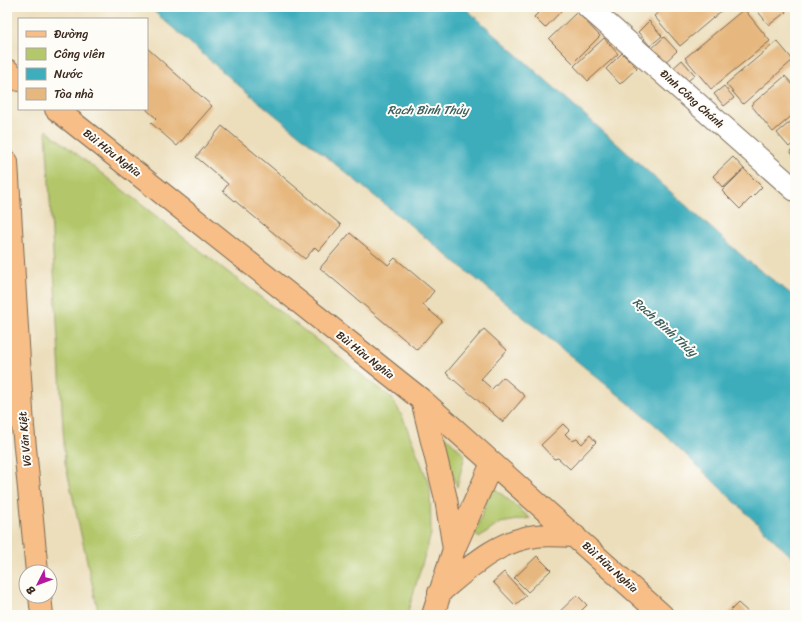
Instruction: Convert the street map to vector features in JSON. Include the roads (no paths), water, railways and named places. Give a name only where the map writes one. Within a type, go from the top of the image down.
[{"type":"main road","points":[[7,70],[18,79]]},
{"type":"main road","name":"Bùi Hữu Nghĩa","points":[[57,110],[422,400],[576,536],[662,615]]},
{"type":"main road","name":"Võ Văn Kiệt","points":[[7,162],[23,427],[36,564]]},
{"type":"main road","points":[[422,400],[446,499],[454,549]]},
{"type":"main road","points":[[433,615],[454,549],[492,463]]},
{"type":"main road","points":[[439,593],[484,556],[514,541],[536,536],[576,536]]},
{"type":"main road","points":[[41,604],[42,615]]},
{"type":"street","name":"Đinh Công Chánh","points":[[588,7],[795,190]]},
{"type":"water","name":"Rạch Bình Thủy","points":[[149,7],[464,7],[748,261],[795,297],[795,560],[653,423],[237,84]]}]
